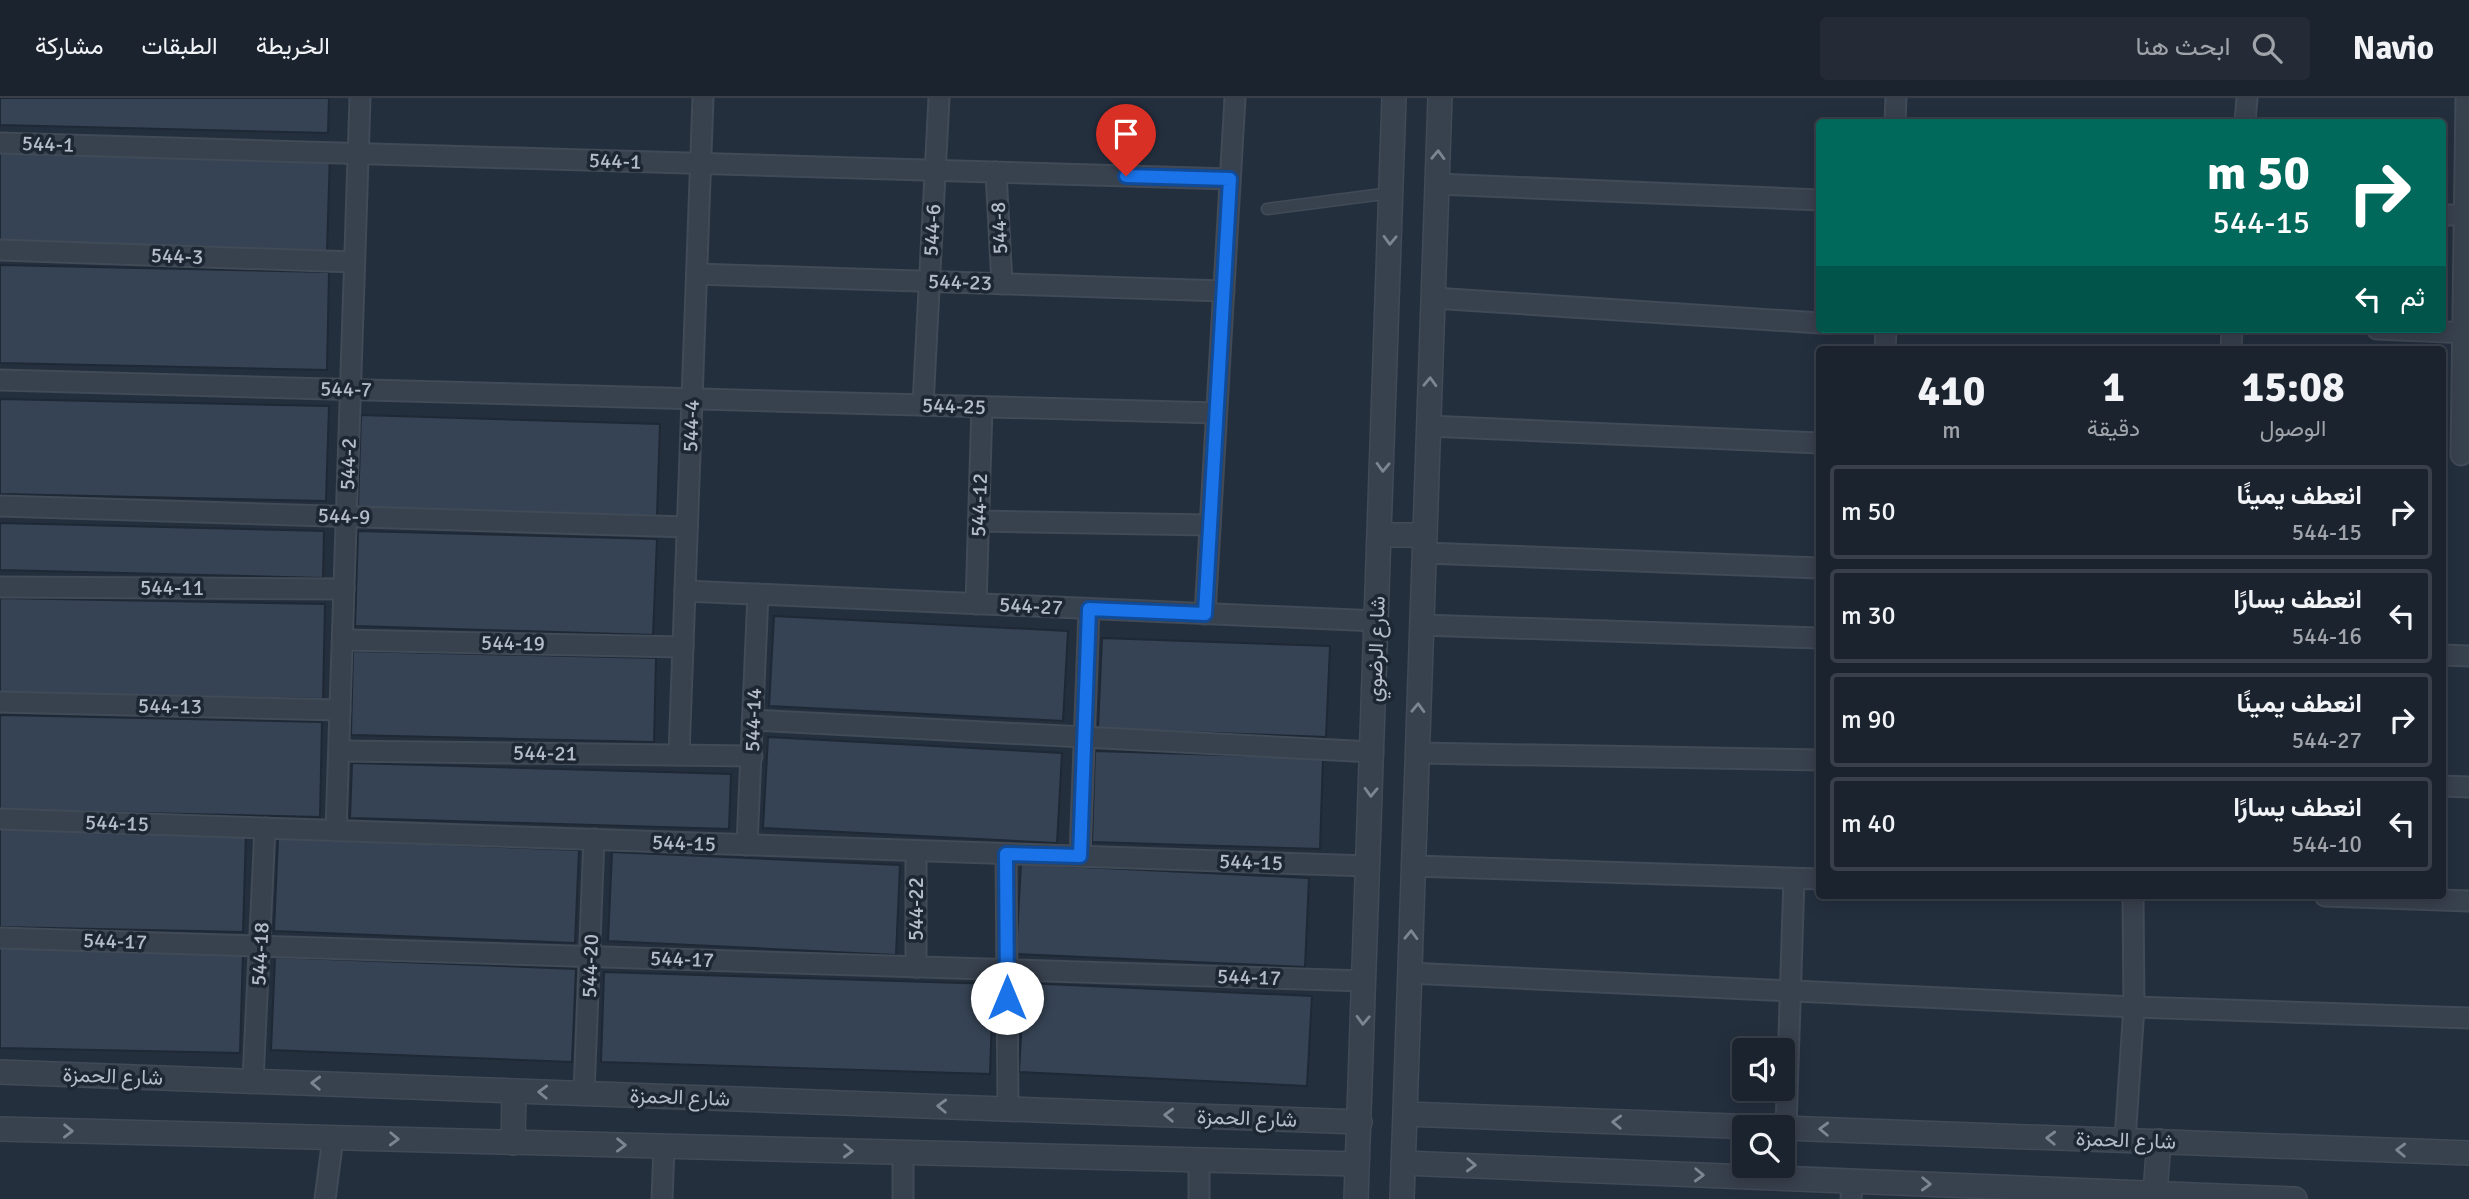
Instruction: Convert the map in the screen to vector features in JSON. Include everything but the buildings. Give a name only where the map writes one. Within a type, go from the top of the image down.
[{"type":"street","name":"544-2","points":[[337,831],[360,98]]},
{"type":"street","name":"544-4","points":[[679,755],[703,98]]},
{"type":"street","name":"544-6","points":[[923,405],[939,98]]},
{"type":"street","points":[[1205,614],[1235,98]]},
{"type":"street","name":"شارع الرضوي","points":[[1356,1199],[1394,98]]},
{"type":"street","points":[[1402,1199],[1440,98]]},
{"type":"street","points":[[1895,119],[1896,98]]},
{"type":"street","points":[[2245,119],[2247,98]]},
{"type":"street","points":[[2458,455],[2466,333],[2466,98]]},
{"type":"street","name":"544-1","points":[[0,143],[1230,179]]},
{"type":"street","name":"544-8","points":[[996,172],[1002,284]]},
{"type":"street","points":[[1437,184],[1816,200]]},
{"type":"street","points":[[2446,215],[2467,215]]},
{"type":"street","name":"544-3","points":[[0,250],[354,262]]},
{"type":"street","name":"544-23","points":[[697,274],[1224,291]]},
{"type":"street","points":[[1433,298],[1816,323]]},
{"type":"street","points":[[2446,332],[2466,333]]},
{"type":"street","name":"544-7","points":[[0,380],[692,398]]},
{"type":"street","name":"544-25","points":[[692,398],[1216,413]]},
{"type":"street","name":"544-12","points":[[976,604],[982,407]]},
{"type":"street","points":[[1428,426],[1816,443]]},
{"type":"street","name":"544-9","points":[[0,506],[687,527]]},
{"type":"street","points":[[979,521],[1210,525]]},
{"type":"street","points":[[1381,535],[1424,544],[1816,568]]},
{"type":"street","name":"544-11","points":[[0,587],[344,589]]},
{"type":"street","name":"544-27","points":[[685,591],[1377,621]]},
{"type":"street","name":"544-14","points":[[747,845],[758,594]]},
{"type":"street","points":[[1080,856],[1089,609]]},
{"type":"street","points":[[1421,625],[1816,638]]},
{"type":"street","name":"544-19","points":[[342,640],[683,647]]},
{"type":"street","points":[[2446,655],[2469,656]]},
{"type":"street","name":"544-13","points":[[0,702],[340,710]]},
{"type":"street","points":[[753,720],[1373,752]]},
{"type":"street","name":"544-21","points":[[339,751],[752,756]]},
{"type":"street","points":[[1417,753],[1816,760]]},
{"type":"street","points":[[2446,786],[2469,787]]},
{"type":"street","name":"544-15","points":[[0,819],[1368,866]]},
{"type":"street","name":"544-18","points":[[253,1080],[265,828]]},
{"type":"street","name":"544-20","points":[[584,1093],[594,839]]},
{"type":"street","name":"544-22","points":[[916,851],[916,967]]},
{"type":"street","points":[[1006,854],[1008,1108]]},
{"type":"street","points":[[1413,866],[1816,879]]},
{"type":"street","points":[[1785,1115],[1794,878]]},
{"type":"street","points":[[2125,1140],[2134,1007],[2133,899]]},
{"type":"street","points":[[2411,899],[2469,901]]},
{"type":"street","name":"544-17","points":[[0,937],[1364,981]]},
{"type":"street","points":[[1409,973],[2134,1007],[2469,1018]]},
{"type":"street","name":"شارع الحمزة","points":[[0,1072],[1360,1122]]},
{"type":"street","points":[[513,1143],[514,1091]]},
{"type":"street","points":[[1405,1114],[1732,1126]]},
{"type":"street","name":"شارع الحمزة","points":[[1795,1128],[2469,1153]]},
{"type":"street","name":"شارع الحمزة","points":[[0,1129],[1357,1164]]},
{"type":"street","points":[[325,1199],[333,1138]]},
{"type":"street","points":[[2155,1193],[2159,1142]]},
{"type":"street","points":[[662,1199],[664,1146]]},
{"type":"street","points":[[903,1199],[904,1153]]},
{"type":"street","points":[[1199,1160],[1199,1199]]},
{"type":"street","points":[[1403,1163],[1852,1190],[2155,1193],[2295,1199]]},
{"type":"lane","points":[[1267,209],[1391,193]]},
{"type":"route","points":[[1007,998],[1006,854],[1080,856],[1089,609],[1205,614],[1230,179],[1126,176]]}]
